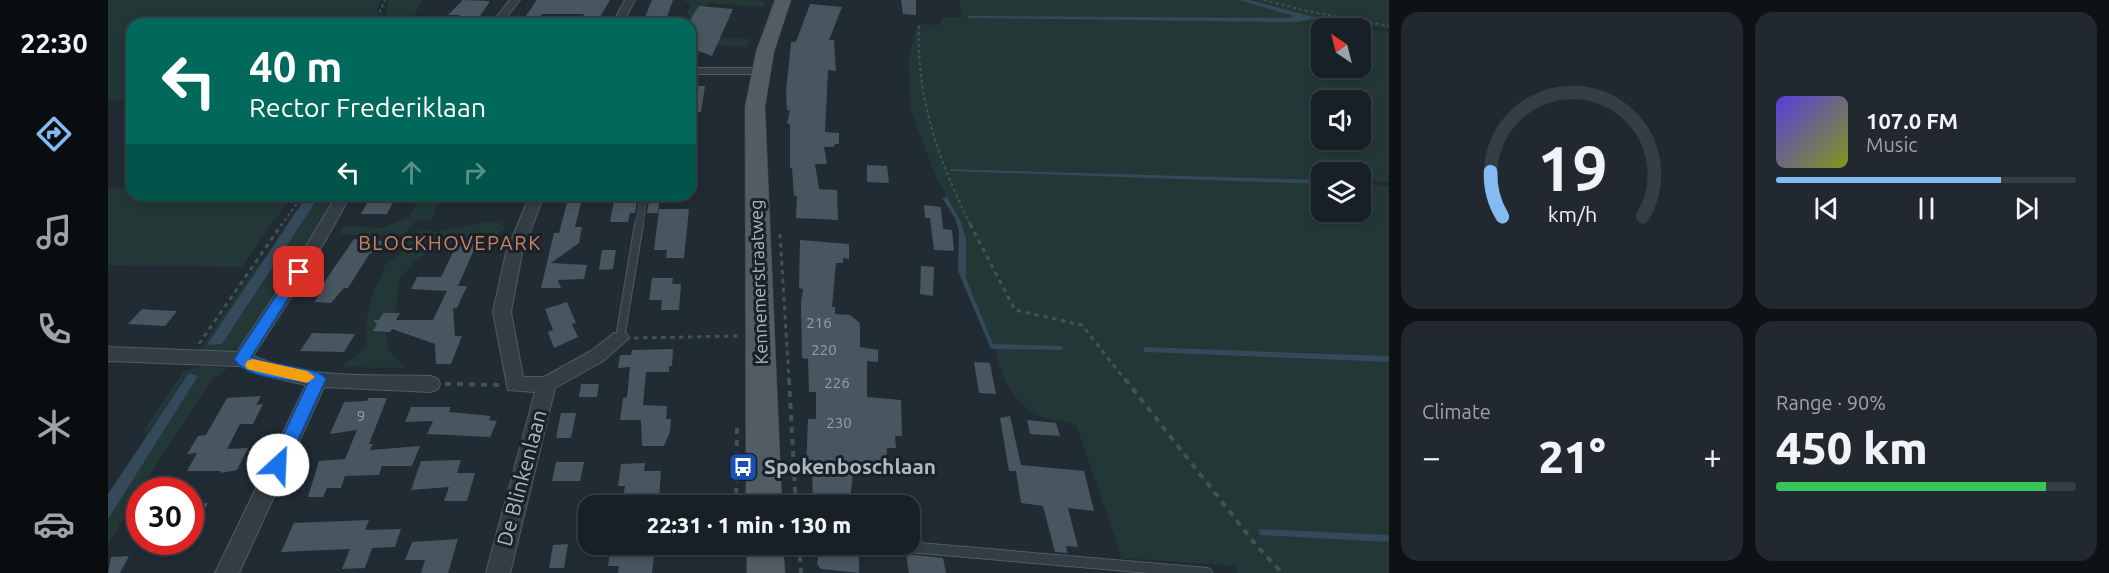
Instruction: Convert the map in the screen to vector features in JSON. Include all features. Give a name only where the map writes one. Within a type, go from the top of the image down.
[{"type":"main road","name":"Kennemerstraatweg","points":[[764,495],[762,336],[755,152],[761,65],[767,37],[783,0]]},
{"type":"main road","name":"Kennemerstraatweg","points":[[761,65],[793,0]]},
{"type":"main road","points":[[765,555],[766,573]]},
{"type":"street","points":[[501,18],[515,0]]},
{"type":"street","points":[[620,18],[630,0]]},
{"type":"street","points":[[696,70],[761,65]]},
{"type":"street","points":[[242,359],[299,272],[340,201]]},
{"type":"street","name":"De Blinkenlaan","points":[[516,385],[502,312],[514,254],[535,201]]},
{"type":"street","points":[[516,385],[546,384],[597,356],[620,338]]},
{"type":"street","points":[[108,354],[242,359],[257,367],[318,379],[431,384]]},
{"type":"street","points":[[227,573],[318,379]]},
{"type":"street","name":"De Blinkenlaan","points":[[498,573],[546,384]]},
{"type":"lane","points":[[620,338],[643,201]]},
{"type":"lane","points":[[920,548],[1207,573]]},
{"type":"path","points":[[382,18],[380,11],[385,0]]},
{"type":"path","points":[[1264,0],[1311,12],[1389,26]]},
{"type":"path","points":[[919,26],[922,96],[947,177],[1015,310],[1082,325],[1256,545],[1282,573]]},
{"type":"path","points":[[190,358],[299,201]]},
{"type":"path","name":"Kennemerstraatweg","points":[[780,232],[795,495]]},
{"type":"path","points":[[620,338],[762,336]]},
{"type":"path","points":[[431,384],[516,385]]},
{"type":"path","points":[[800,555],[801,573]]},
{"type":"green space","points":[[108,0],[381,0],[377,10],[379,18],[126,18],[126,100],[108,99]]},
{"type":"green space","points":[[389,0],[423,0],[412,18],[387,18],[386,9]]},
{"type":"green space","points":[[683,0],[766,2],[764,7],[708,3],[701,13],[733,20],[703,20],[696,36],[696,18],[685,18],[691,4]]},
{"type":"green space","points":[[959,0],[1389,0],[1389,29],[1371,26],[1371,18],[1311,18],[1311,78],[1371,78],[1371,29],[1389,32],[1389,182],[1371,181],[1371,162],[1311,162],[1311,180],[950,169],[1311,184],[1311,222],[1371,222],[1371,185],[1389,186],[1389,356],[1144,347],[1144,352],[1389,362],[1389,573],[1238,573],[1235,566],[1122,558],[1077,427],[1046,418],[1026,407],[1011,391],[1001,371],[995,349],[1063,350],[993,344],[966,278],[961,222],[937,179],[911,112],[909,59],[917,24],[939,25],[943,17],[962,17]]},
{"type":"green space","points":[[696,36],[750,39],[746,47],[701,44],[697,66]]},
{"type":"green space","points":[[108,188],[126,189],[126,201],[288,201],[242,267],[108,265]]},
{"type":"green space","points":[[316,201],[334,201],[244,343],[233,351],[199,351],[258,263],[261,264],[233,306],[222,344]]},
{"type":"green space","points":[[417,201],[439,201],[432,219],[415,221],[405,234],[369,236],[340,234],[344,226],[382,228],[410,216]]},
{"type":"green space","points":[[488,222],[502,223],[505,229],[491,238],[462,238],[431,249],[414,261],[399,280],[395,316],[386,335],[388,349],[404,368],[340,367],[367,347],[368,317],[372,296],[384,266],[399,256],[410,243],[408,236],[422,230],[434,232]]},
{"type":"green space","points":[[203,366],[228,368],[212,379],[148,477],[134,477],[197,374],[189,374],[147,435],[144,430],[184,371]]},
{"type":"green space","points":[[126,490],[126,514],[108,545],[108,519]]},
{"type":"water","points":[[1239,0],[1249,0],[1317,18],[1296,22],[968,18],[968,16],[1290,18],[1294,16]]},
{"type":"water","points":[[950,169],[1311,180],[1311,184],[950,171]]},
{"type":"water","points":[[947,197],[961,222],[966,240],[966,278],[993,344],[1062,346],[1063,350],[991,349],[958,271],[959,232],[955,218],[942,198]]},
{"type":"water","points":[[303,201],[316,201],[222,344],[207,345]]},
{"type":"water","points":[[1144,347],[1389,356],[1389,362],[1144,352]]},
{"type":"water","points":[[189,373],[198,376],[134,477],[126,477],[126,490],[108,519],[108,494]]},
{"type":"water","points":[[1258,529],[1389,535],[1389,542],[1260,535]]},
{"type":"building","points":[[463,0],[489,1],[479,18],[457,18],[460,15],[448,15]]},
{"type":"building","points":[[537,0],[610,0],[599,18],[582,18],[584,14],[542,14],[540,18],[524,18]]},
{"type":"building","points":[[652,0],[673,0],[667,17],[644,18]]},
{"type":"building","points":[[901,0],[916,0],[916,15],[903,14]]},
{"type":"building","points":[[810,4],[842,7],[829,40],[834,40],[836,71],[828,70],[825,132],[839,133],[839,144],[835,144],[834,147],[824,147],[827,164],[815,164],[819,189],[837,190],[838,220],[796,218],[797,196],[794,196],[792,168],[790,168],[790,124],[787,123],[790,110],[787,110],[786,92],[791,42],[796,42]]},
{"type":"building","points":[[699,6],[733,9],[712,56],[696,50],[696,18],[691,18]]},
{"type":"building","points":[[696,86],[705,86],[701,112],[696,112]]},
{"type":"building","points":[[867,165],[887,166],[889,183],[867,182]]},
{"type":"building","points":[[369,201],[394,201],[387,214],[361,214]]},
{"type":"building","points":[[567,201],[582,201],[575,227],[582,227],[579,243],[551,263],[587,265],[584,279],[558,280],[561,288],[541,288],[554,233],[559,233]]},
{"type":"building","points":[[614,201],[637,201],[635,213],[630,213],[628,222],[610,222]]},
{"type":"building","points":[[649,201],[659,201],[658,213],[647,213]]},
{"type":"building","points":[[924,205],[941,207],[943,229],[952,230],[954,251],[934,250],[930,218],[925,218]]},
{"type":"building","points":[[659,209],[689,209],[684,258],[666,258],[667,250],[654,250]]},
{"type":"building","points":[[354,239],[383,241],[375,253],[370,253],[348,288],[344,288],[331,303],[314,302],[320,294],[316,294]]},
{"type":"building","points":[[800,240],[849,244],[849,259],[843,258],[843,263],[836,263],[832,307],[835,307],[835,314],[850,315],[860,323],[860,347],[878,350],[878,362],[867,361],[867,397],[901,400],[902,436],[895,436],[896,448],[887,448],[886,476],[853,473],[850,495],[813,495],[812,472],[806,471],[808,419],[816,419],[816,392],[809,392],[808,359],[802,358],[803,289],[799,288]]},
{"type":"building","points":[[458,242],[477,243],[458,286],[467,286],[457,308],[453,308],[455,336],[462,336],[451,364],[436,364],[435,344],[392,329],[390,332],[373,331],[377,324],[373,320],[379,320],[383,313],[400,313],[396,320],[433,320],[447,291],[411,289],[417,277],[441,277]]},
{"type":"building","points":[[602,250],[616,250],[613,269],[599,270]]},
{"type":"building","points":[[921,266],[934,267],[933,296],[920,294]]},
{"type":"building","points":[[652,278],[673,278],[672,284],[681,284],[679,310],[661,310],[662,300],[649,300]]},
{"type":"building","points":[[567,302],[576,323],[572,324],[578,337],[554,348],[548,332],[553,330],[545,309]]},
{"type":"building","points":[[142,309],[177,311],[165,326],[128,324]]},
{"type":"building","points":[[312,333],[355,334],[344,352],[300,351]]},
{"type":"building","points":[[673,349],[672,366],[669,366],[669,372],[646,372],[643,405],[667,406],[666,419],[671,419],[670,432],[664,446],[642,446],[641,420],[620,420],[623,398],[627,397],[630,367],[618,368],[620,355],[631,355],[632,350]]},
{"type":"building","points":[[974,362],[990,363],[996,394],[979,393]]},
{"type":"building","points":[[581,384],[599,384],[597,397],[579,397]]},
{"type":"building","points":[[261,396],[256,405],[263,404],[253,424],[240,424],[227,449],[248,448],[237,470],[220,473],[221,471],[187,471],[197,453],[187,454],[198,436],[206,435],[227,398]]},
{"type":"building","points":[[368,398],[387,398],[369,444],[373,444],[370,450],[420,446],[412,466],[382,466],[379,475],[345,476],[341,488],[327,488],[323,497],[308,497],[319,461],[345,459],[357,430],[330,434],[344,402],[367,401]]},
{"type":"building","points":[[411,407],[451,407],[449,412],[491,416],[489,420],[497,421],[490,437],[427,434],[433,421],[405,422]]},
{"type":"building","points":[[561,413],[576,413],[571,438],[556,438]]},
{"type":"building","points":[[1010,416],[1021,465],[1084,471],[1094,511],[1068,508],[1078,547],[1066,546],[1067,553],[1055,552],[1043,506],[1021,503],[1016,471],[1009,471],[1000,418]]},
{"type":"building","points":[[1027,420],[1056,423],[1060,436],[1030,434]]},
{"type":"building","points":[[461,460],[457,473],[475,473],[467,501],[444,501],[449,487],[411,490],[421,461]]},
{"type":"building","points":[[556,462],[584,462],[580,481],[552,481]]},
{"type":"building","points":[[645,463],[644,471],[661,471],[659,495],[624,495],[625,486],[618,486],[621,464]]},
{"type":"building","points":[[369,520],[365,530],[401,529],[395,547],[372,548],[365,568],[342,569],[350,549],[281,552],[294,523]]},
{"type":"building","points":[[458,539],[448,573],[421,573],[425,560],[405,560],[412,542]]},
{"type":"building","points":[[568,544],[564,568],[549,568],[553,545]]},
{"type":"building","points":[[610,555],[654,555],[652,573],[618,573],[619,566],[608,566]]},
{"type":"building","points":[[818,555],[859,555],[859,573],[821,569],[817,564]]},
{"type":"building","points":[[906,555],[943,558],[946,573],[909,573]]},
{"type":"building","points":[[129,556],[120,573],[108,573],[111,557]]},
{"type":"slow traffic","points":[[253,365],[307,377]]},
{"type":"place","name":"Spokenboschlaan","points":[[743,467]]},
{"type":"district","name":"BLOCKHOVEPARK","points":[[450,243]]},
{"type":"route","points":[[278,465],[318,379],[257,367],[242,359],[299,272]]}]
